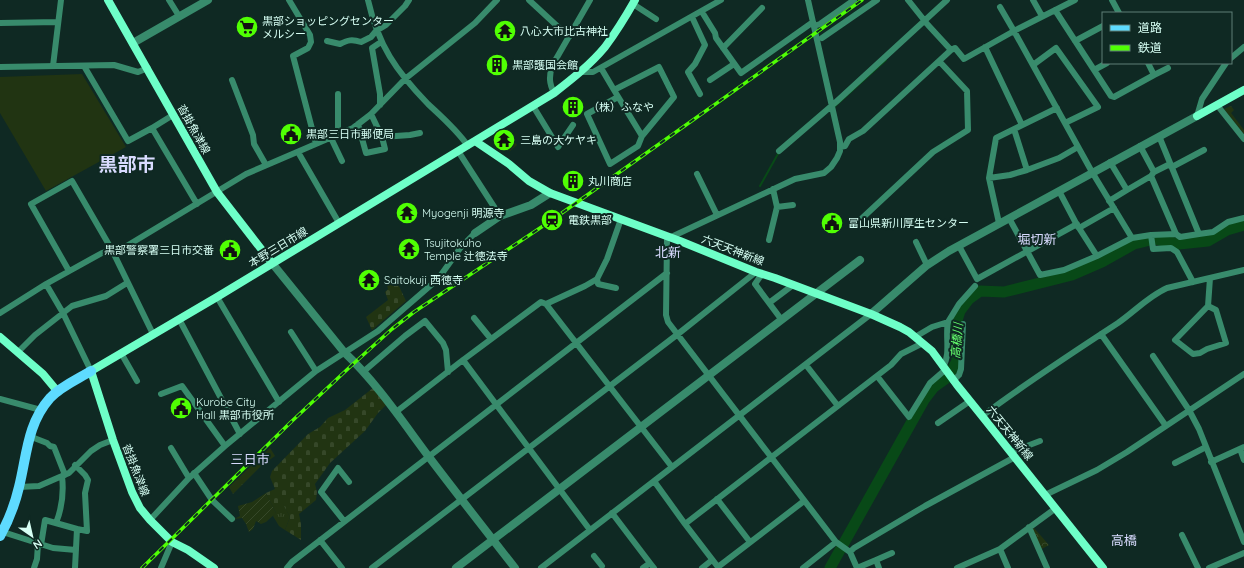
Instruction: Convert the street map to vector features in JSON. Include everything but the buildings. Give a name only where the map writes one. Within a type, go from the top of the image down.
[{"type":"main road","name":"沓掛魚津線","points":[[108,0],[148,68],[217,192],[272,262]]},
{"type":"main road","points":[[472,144],[554,93],[580,72],[604,47],[634,2]]},
{"type":"main road","points":[[1197,116],[1244,90]]},
{"type":"main road","name":"本野三日市線","points":[[91,371],[472,144]]},
{"type":"main road","name":"六天天神新線","points":[[472,144],[509,164],[529,181],[550,193],[871,314],[900,327],[915,337],[932,351],[952,380],[1046,495],[1103,568]]},
{"type":"main road","points":[[0,337],[43,374],[58,392]]},
{"type":"main road","name":"沓掛魚津線","points":[[91,371],[113,440],[132,492],[140,508],[172,542],[188,550],[214,568]]},
{"type":"main road","points":[[1,533],[12,510],[19,487],[29,436],[41,410],[50,398],[91,371]]},
{"type":"street","points":[[52,66],[61,0]]},
{"type":"street","points":[[169,0],[179,16]]},
{"type":"street","points":[[133,42],[208,0]]},
{"type":"street","points":[[289,0],[310,35],[311,42],[308,48],[293,56],[316,144]]},
{"type":"street","points":[[368,0],[376,31],[381,42],[405,79],[457,132],[472,144]]},
{"type":"street","points":[[327,41],[340,44],[349,40],[360,42],[371,37],[376,31],[386,25],[409,0]]},
{"type":"street","points":[[0,313],[46,284],[102,253],[112,250],[120,250],[246,174],[334,137],[358,124],[380,105],[405,79],[475,23],[497,0]]},
{"type":"street","points":[[529,0],[569,37]]},
{"type":"street","points":[[554,93],[550,84],[549,76],[552,66],[590,0]]},
{"type":"street","points":[[580,72],[593,72],[601,68],[721,0]]},
{"type":"street","points":[[808,0],[840,142],[838,158],[824,173],[795,179],[668,238],[666,315],[668,322],[804,501],[836,542],[850,552],[857,568],[892,553]]},
{"type":"street","points":[[702,12],[723,48],[741,73],[813,24],[820,24],[854,0]]},
{"type":"street","points":[[822,38],[877,0]]},
{"type":"street","points":[[908,0],[924,21],[951,50]]},
{"type":"street","points":[[779,151],[947,0]]},
{"type":"street","points":[[1033,0],[1042,16]]},
{"type":"street","points":[[840,147],[844,146],[849,139],[863,131],[951,50],[955,48],[964,59],[1042,16],[1075,0]]},
{"type":"street","points":[[1112,0],[1118,12]]},
{"type":"street","points":[[634,2],[656,19]]},
{"type":"street","points":[[1000,7],[1092,172],[1132,238]]},
{"type":"street","points":[[723,48],[762,8]]},
{"type":"street","points":[[1055,10],[1111,96],[1114,97],[1168,68]]},
{"type":"street","points":[[692,17],[705,45],[695,64],[688,72],[700,94]]},
{"type":"street","points":[[0,23],[58,22]]},
{"type":"street","points":[[1075,41],[1102,27]]},
{"type":"street","points":[[380,105],[380,94],[372,48],[381,42]]},
{"type":"street","points":[[985,47],[1022,125]]},
{"type":"street","points":[[1232,57],[1244,47]]},
{"type":"street","points":[[1033,65],[1056,48],[1098,107],[1065,123]]},
{"type":"street","points":[[858,222],[933,152],[968,130],[967,91],[939,61]]},
{"type":"street","points":[[710,80],[734,64]]},
{"type":"street","points":[[1094,70],[1104,64]]},
{"type":"street","points":[[1148,64],[1154,75]]},
{"type":"street","points":[[540,568],[806,365],[871,314],[927,265],[999,223],[1197,116],[1202,99],[1225,64]]},
{"type":"street","points":[[0,67],[114,65],[138,72],[148,68]]},
{"type":"street","points":[[84,66],[128,141],[174,115]]},
{"type":"street","points":[[614,90],[659,67],[674,97],[642,136],[638,146],[610,164],[587,114],[618,97]]},
{"type":"street","points":[[601,68],[642,136]]},
{"type":"street","points":[[232,80],[253,135],[254,144],[266,165]]},
{"type":"street","points":[[338,94],[334,137],[342,161]]},
{"type":"street","points":[[1218,104],[1244,139]]},
{"type":"street","points":[[533,106],[558,147],[573,125]]},
{"type":"street","points":[[999,223],[989,178],[996,138],[1057,108]]},
{"type":"street","points":[[358,124],[366,153],[384,148],[378,127],[370,114]]},
{"type":"street","points":[[152,128],[197,204]]},
{"type":"street","points":[[1014,129],[1027,170]]},
{"type":"street","points":[[382,137],[420,133]]},
{"type":"street","points":[[1159,136],[1199,234]]},
{"type":"street","points":[[1140,146],[1153,174],[1176,234]]},
{"type":"street","points":[[989,178],[1010,175],[1027,170],[1059,158],[1078,147]]},
{"type":"street","points":[[1109,201],[1153,174],[1204,150]]},
{"type":"street","points":[[458,151],[500,216]]},
{"type":"street","points":[[298,152],[339,223]]},
{"type":"street","points":[[1110,162],[1127,190]]},
{"type":"street","points":[[697,174],[717,215]]},
{"type":"street","points":[[69,271],[31,204],[72,181],[112,250],[153,334]]},
{"type":"street","points":[[769,240],[777,207],[773,189]]},
{"type":"street","points":[[1058,191],[1097,256]]},
{"type":"street","points":[[150,520],[194,473],[225,446],[316,371],[378,331],[438,279],[461,247],[475,234],[500,216],[530,205],[550,193]]},
{"type":"street","points":[[777,207],[793,205]]},
{"type":"street","points":[[959,246],[977,278],[1027,251],[1114,208]]},
{"type":"street","points":[[1010,218],[1040,275],[1064,270],[1097,256],[1132,238],[1151,235],[1176,234],[1180,237],[1213,232],[1228,222],[1244,218]]},
{"type":"street","points":[[546,304],[597,279],[607,259],[621,219]]},
{"type":"street","points":[[1151,235],[1153,249],[1172,248],[1176,252],[1193,282]]},
{"type":"street","points":[[916,242],[927,265]]},
{"type":"street","points":[[456,568],[860,260]]},
{"type":"street","points":[[272,262],[344,352],[363,372],[396,412],[461,500],[515,568]]},
{"type":"street","points":[[982,416],[1013,392],[1131,314],[1158,292],[1167,288],[1244,270]]},
{"type":"street","points":[[287,568],[292,562],[344,521],[667,273]]},
{"type":"street","points":[[759,273],[755,284],[781,319]]},
{"type":"street","points":[[372,568],[759,273]]},
{"type":"street","points":[[1208,306],[1216,310],[1226,342],[1200,353],[1193,354],[1175,340],[1208,306],[1210,278]]},
{"type":"street","points":[[597,279],[598,284],[616,288]]},
{"type":"street","points":[[18,352],[35,335],[72,306],[106,296],[127,283]]},
{"type":"street","points":[[46,284],[63,313],[91,371]]},
{"type":"street","points":[[769,303],[793,285]]},
{"type":"street","points":[[876,376],[909,418],[930,383],[944,369],[946,361],[948,322],[959,304],[976,286]]},
{"type":"street","points":[[217,297],[279,402]]},
{"type":"street","points":[[396,412],[541,302],[546,304],[672,467]]},
{"type":"street","points":[[474,318],[491,339]]},
{"type":"street","points":[[178,319],[240,434]]},
{"type":"street","points":[[363,372],[425,321],[443,343],[446,350],[448,372]]},
{"type":"street","points":[[915,337],[932,327],[948,322]]},
{"type":"street","points":[[952,380],[959,375],[961,369],[963,324]]},
{"type":"street","points":[[291,332],[316,371]]},
{"type":"street","points":[[1101,334],[1166,426]]},
{"type":"street","points":[[685,524],[891,365],[902,354],[923,343]]},
{"type":"street","points":[[121,353],[137,381]]},
{"type":"street","points":[[1153,356],[1189,410],[1199,429],[1244,542]]},
{"type":"street","points":[[463,360],[590,530]]},
{"type":"street","points":[[806,365],[838,406]]},
{"type":"street","points":[[1046,495],[1098,470],[1244,374]]},
{"type":"street","points":[[161,394],[182,386],[225,446]]},
{"type":"street","points":[[0,399],[41,410]]},
{"type":"street","points":[[938,423],[970,401]]},
{"type":"street","points":[[29,436],[47,443],[54,448],[64,476],[64,490],[60,513],[56,523]]},
{"type":"street","points":[[19,487],[39,486],[64,476],[91,451],[100,445],[113,440]]},
{"type":"street","points":[[850,552],[854,548],[1013,455],[1040,441]]},
{"type":"street","points":[[1175,463],[1206,447]]},
{"type":"street","points":[[171,448],[189,478]]},
{"type":"street","points":[[1211,462],[1242,448],[1244,460]]},
{"type":"street","points":[[334,462],[349,482]]},
{"type":"street","points":[[34,568],[46,520],[87,531],[85,494],[88,480],[75,465]]},
{"type":"street","points":[[338,468],[321,492],[344,521]]},
{"type":"street","points":[[194,473],[212,500],[232,519]]},
{"type":"street","points":[[654,482],[718,568],[804,501]]},
{"type":"street","points":[[717,499],[750,542]]},
{"type":"street","points":[[957,568],[1000,549],[1056,508]]},
{"type":"street","points":[[612,513],[652,565],[643,568]]},
{"type":"street","points":[[1030,527],[1047,568]]},
{"type":"street","points":[[75,568],[77,529]]},
{"type":"street","points":[[1,533],[53,548],[76,550]]},
{"type":"street","points":[[1182,535],[1198,568]]},
{"type":"street","points":[[320,540],[342,568]]},
{"type":"street","points":[[161,568],[172,542]]},
{"type":"street","points":[[803,568],[836,542]]},
{"type":"street","points":[[1000,549],[1008,568]]},
{"type":"street","points":[[1209,568],[1244,553]]},
{"type":"street","points":[[594,556],[602,567]]},
{"type":"street","points":[[702,568],[712,560]]},
{"type":"street","points":[[876,560],[879,568]]},
{"type":"green space","points":[[82,74],[126,147],[46,191],[0,113],[0,77]]},
{"type":"green space","points":[[1231,106],[1234,110],[1231,113],[1244,130],[1244,134],[1224,109]]},
{"type":"green space","points":[[506,131],[517,145],[510,151],[504,146],[500,152],[493,139]]},
{"type":"green space","points":[[397,282],[406,301],[372,330],[366,317],[388,300],[385,292],[388,289],[387,285]]},
{"type":"green space","points":[[373,388],[386,405],[365,431],[330,463],[315,484],[317,492],[316,500],[299,514],[301,524],[301,540],[285,530],[290,517],[283,504],[276,513],[266,493],[275,489],[270,477],[272,471],[308,434],[320,427],[328,418],[345,410]]},
{"type":"green space","points":[[270,448],[275,456],[262,465],[233,494],[229,487]]},
{"type":"green space","points":[[266,493],[276,513],[266,522],[261,524],[256,521],[253,529],[249,532],[242,518],[234,519],[240,516],[238,506],[252,502]]},
{"type":"green space","points":[[283,503],[290,517],[285,530],[279,526],[273,516]]},
{"type":"green space","points":[[1034,528],[1049,545],[1040,550],[1031,529]]},
{"type":"waterway","points":[[833,108],[886,60]]},
{"type":"waterway","points":[[760,186],[779,152]]},
{"type":"waterway","name":"高橋川","points":[[830,568],[924,400],[934,387],[948,377],[957,361],[956,324],[960,311],[969,299],[980,291],[1004,292],[1072,275],[1102,262],[1134,244],[1155,239],[1179,244],[1208,241],[1227,230],[1244,225]]},
{"type":"railway","points":[[142,568],[291,422],[392,329],[414,312],[552,220],[862,0]]},
{"type":"place","name":"黒部ショッピングセンター メルシー","points":[[247,27]]},
{"type":"place","name":"八心大市比古神社","points":[[505,31]]},
{"type":"place","name":"黒部護国会館","points":[[497,65]]},
{"type":"place","name":"（株）ふなや","points":[[573,107]]},
{"type":"place","name":"黒部三日市郵便局","points":[[291,134]]},
{"type":"place","name":"三島の大ケヤキ","points":[[504,140]]},
{"type":"place","name":"丸川商店","points":[[573,181]]},
{"type":"place","name":"Myogenji 明源寺","points":[[407,213]]},
{"type":"place","name":"電鉄黒部","points":[[552,220]]},
{"type":"place","name":"富山県新川厚生センター","points":[[832,223]]},
{"type":"place","name":"Tsujitokuho Temple 辻徳法寺","points":[[409,249]]},
{"type":"place","name":"黒部警察署三日市交番","points":[[230,250]]},
{"type":"place","name":"Saitokuji 西徳寺","points":[[369,280]]},
{"type":"place","name":"Kurobe City Hall 黒部市役所","points":[[181,408]]},
{"type":"district","name":"黒部市","points":[[127,164]]},
{"type":"district","name":"堀切新","points":[[1037,239]]},
{"type":"district","name":"北新","points":[[668,252]]},
{"type":"district","name":"三日市","points":[[250,459]]},
{"type":"district","name":"高橋","points":[[1124,540]]}]
